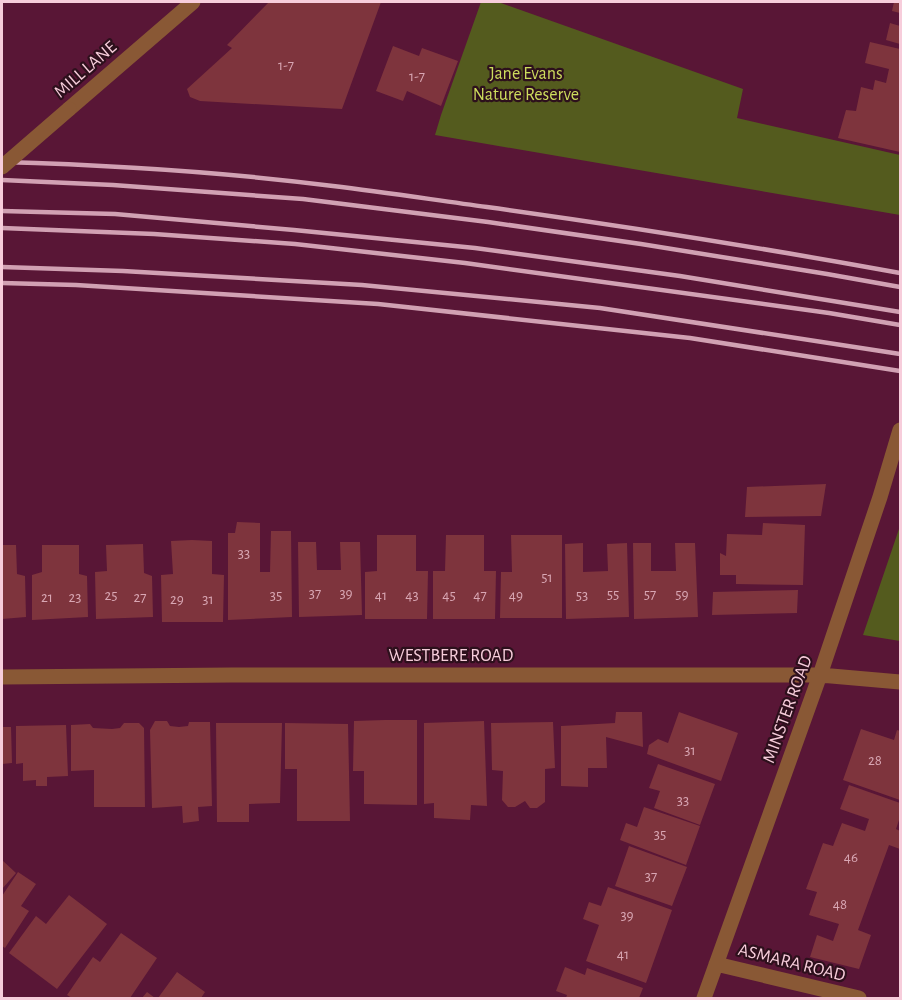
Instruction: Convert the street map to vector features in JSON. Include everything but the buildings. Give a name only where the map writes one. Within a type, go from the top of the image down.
[{"type":"street","name":"MILL LANE","points":[[2,167],[193,2]]},
{"type":"street","name":"MINSTER ROAD","points":[[704,999],[820,675],[900,430]]},
{"type":"street","name":"WESTBERE ROAD","points":[[2,677],[820,675],[900,682]]},
{"type":"street","name":"ASMARA ROAD","points":[[716,964],[859,999]]},
{"type":"green space","name":"Jane Evans Nature Reserve","points":[[481,2],[498,2],[743,89],[737,118],[900,155],[900,215],[435,135]]},
{"type":"green space","points":[[900,526],[900,641],[863,635]]},
{"type":"railway","points":[[2,162],[168,170],[352,188],[539,214],[900,273]]},
{"type":"railway","points":[[2,180],[113,185],[303,199],[641,244],[900,287]]},
{"type":"railway","points":[[2,211],[115,214],[475,248],[680,276],[900,312]]},
{"type":"railway","points":[[2,228],[154,234],[295,244],[465,263],[829,313],[900,325]]},
{"type":"railway","points":[[2,267],[123,271],[362,285],[600,308],[900,354]]},
{"type":"railway","points":[[2,283],[76,285],[378,304],[690,338],[900,371]]}]
